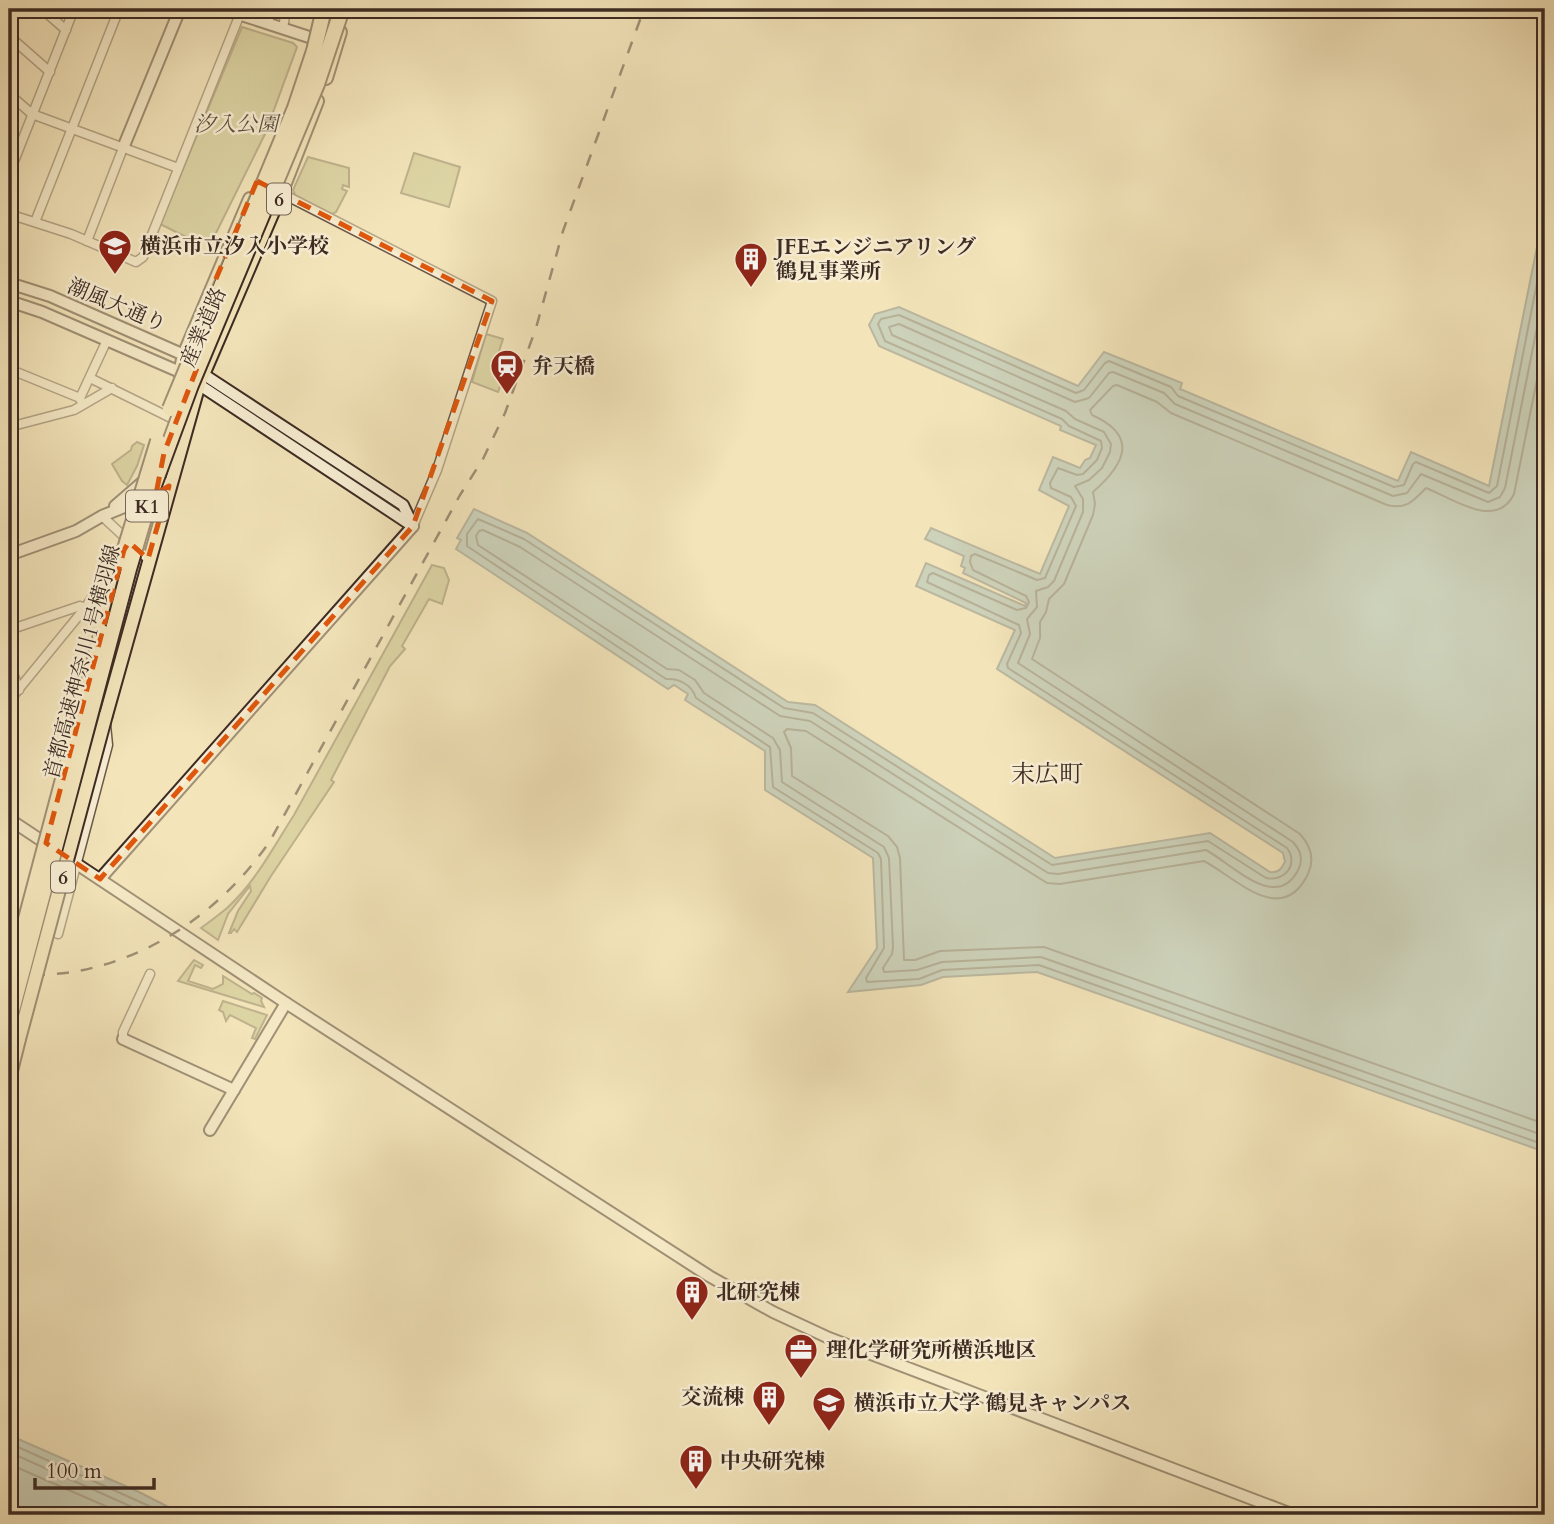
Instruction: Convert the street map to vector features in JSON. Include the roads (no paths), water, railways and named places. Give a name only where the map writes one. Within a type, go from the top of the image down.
[{"type":"highway","name":"首都高速神奈川1号横羽線","points":[[9,983],[143,486],[181,381],[295,108],[314,51],[324,9]]},
{"type":"highway","name":"首都高速神奈川1号横羽線","points":[[9,1022],[122,593],[153,488],[191,385],[317,84],[344,9]]},
{"type":"main road","name":"産業道路","points":[[152,546],[156,494],[184,355],[296,92],[312,38],[317,9]]},
{"type":"main road","name":"産業道路","points":[[9,1079],[152,546],[201,379],[281,193],[333,59],[344,9]]},
{"type":"street","points":[[42,9],[66,30]]},
{"type":"street","points":[[9,174],[12,156],[50,72],[74,9]]},
{"type":"street","points":[[35,222],[119,9]]},
{"type":"street","points":[[87,241],[180,9]]},
{"type":"street","points":[[223,9],[240,12],[312,38]]},
{"type":"street","points":[[268,24],[271,9]]},
{"type":"street","points":[[283,29],[286,9]]},
{"type":"street","points":[[9,214],[87,241],[136,262],[143,257],[240,12]]},
{"type":"street","points":[[9,36],[50,72]]},
{"type":"street","points":[[9,94],[32,114],[178,168]]},
{"type":"street","points":[[100,880],[413,526],[437,470],[492,301],[257,181]]},
{"type":"street","name":"潮風大通り","points":[[9,283],[50,296],[184,355],[201,379]]},
{"type":"street","points":[[9,295],[42,312]]},
{"type":"street","name":"潮風大通り","points":[[9,301],[42,312],[201,379]]},
{"type":"street","points":[[82,402],[107,340]]},
{"type":"street","points":[[9,369],[82,402]]},
{"type":"street","points":[[90,378],[171,418]]},
{"type":"street","points":[[201,379],[413,526]]},
{"type":"street","points":[[9,425],[82,402],[112,388]]},
{"type":"street","points":[[9,555],[76,531],[102,516],[129,496],[150,475],[164,452]]},
{"type":"street","points":[[102,516],[156,494],[171,481]]},
{"type":"street","points":[[102,516],[149,560]]},
{"type":"street","points":[[9,701],[85,608],[129,542]]},
{"type":"street","points":[[9,630],[80,606],[85,608]]},
{"type":"street","points":[[9,662],[19,690]]},
{"type":"street","points":[[58,934],[108,746],[106,715]]},
{"type":"street","points":[[9,819],[286,1003],[709,1276],[773,1312],[829,1338],[1294,1515]]},
{"type":"street","points":[[150,974],[123,1032],[123,1039],[234,1090]]},
{"type":"street","points":[[210,1130],[286,1003]]},
{"type":"water","points":[[1545,207],[1545,1152],[1037,972],[943,977],[921,985],[848,992],[877,948],[873,858],[765,790],[765,751],[685,700],[688,694],[674,685],[668,689],[456,549],[461,540],[457,538],[474,509],[527,533],[788,702],[815,705],[1055,858],[1210,833],[1270,872],[1276,872],[1285,862],[1283,853],[997,669],[1015,630],[916,586],[926,563],[1025,606],[1026,603],[963,573],[965,568],[961,566],[964,556],[925,539],[931,528],[1040,574],[1069,506],[1039,490],[1053,457],[1080,468],[1085,460],[1090,458],[1096,445],[1060,430],[1061,426],[879,346],[869,325],[875,314],[899,307],[1078,386],[1104,352],[1182,383],[1180,389],[1398,481],[1411,452],[1489,486]]},
{"type":"water","points":[[9,1435],[139,1492],[184,1515],[9,1515]]},
{"type":"railway","points":[[9,975],[73,972],[103,965],[159,942],[185,926],[231,888],[270,841],[460,495],[483,459],[505,413],[536,328],[563,231],[644,9]]},
{"type":"place","name":"横浜市立汐入小学校","points":[[115,276]]},
{"type":"place","name":"JFEエンジニアリング 鶴見事業所","points":[[751,289]]},
{"type":"place","name":"弁天橋","points":[[507,396]]},
{"type":"place","name":"北研究棟","points":[[692,1322]]},
{"type":"place","name":"理化学研究所横浜地区","points":[[801,1380]]},
{"type":"place","name":"交流棟","points":[[769,1427]]},
{"type":"place","name":"横浜市立大学 鶴見キャンパス","points":[[829,1433]]},
{"type":"place","name":"中央研究棟","points":[[696,1491]]},
{"type":"district","name":"末広町","points":[[1047,774]]},
{"type":"park label","name":"汐入公園","points":[[236,124]]}]
